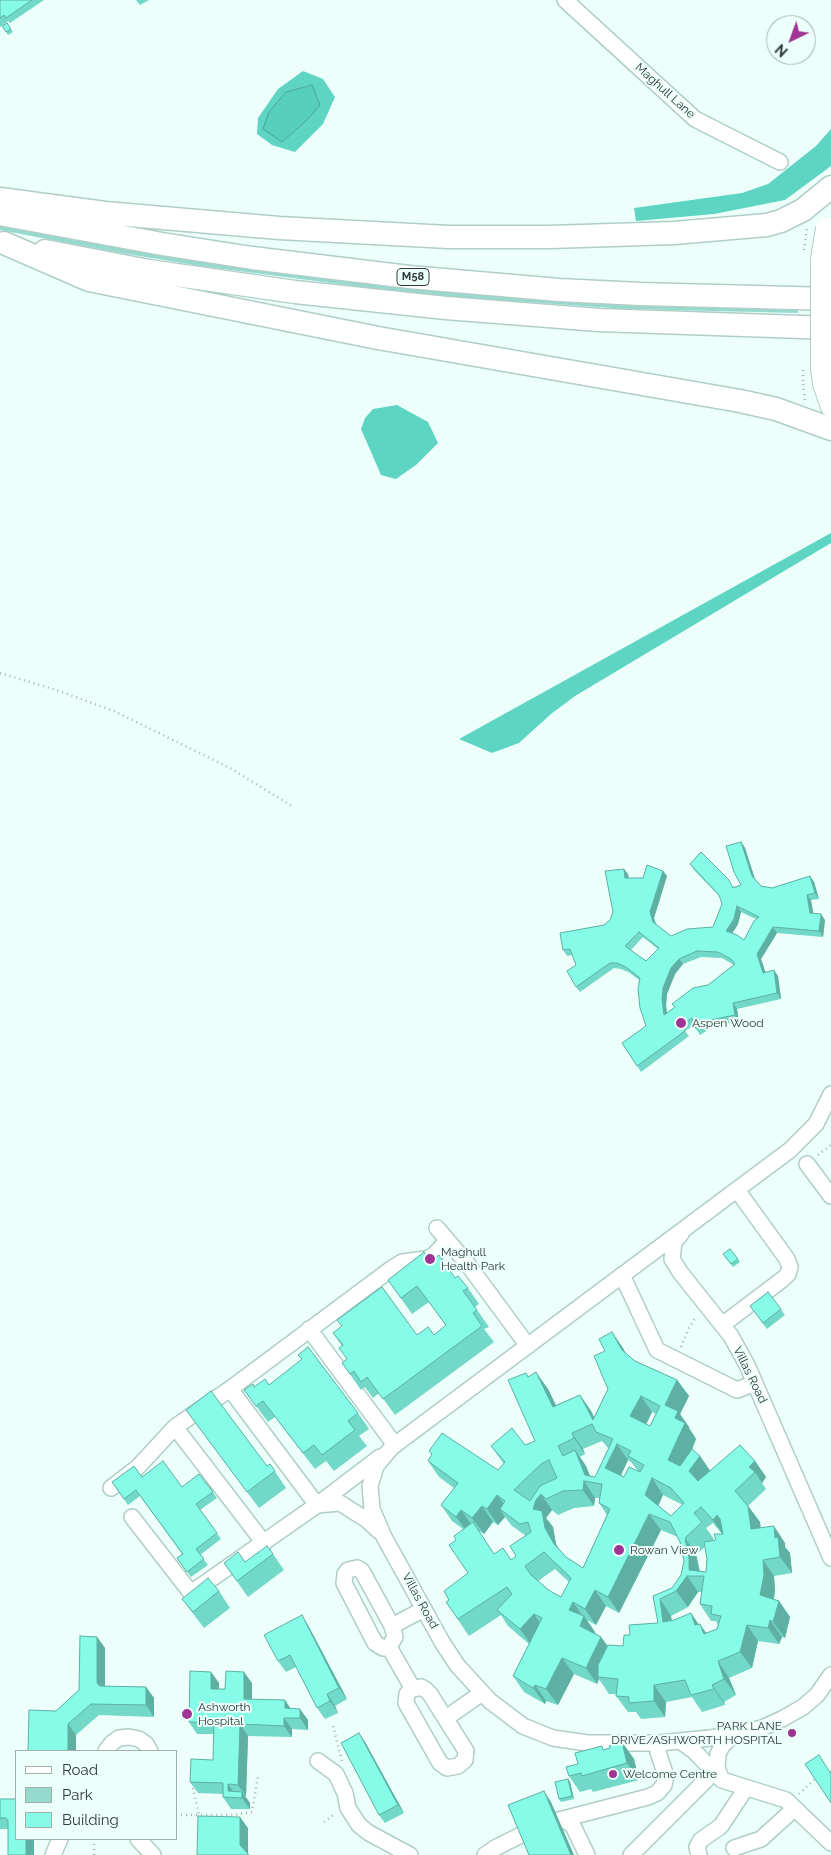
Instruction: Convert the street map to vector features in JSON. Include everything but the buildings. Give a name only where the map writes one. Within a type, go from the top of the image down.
[{"type":"highway","points":[[0,198],[105,213],[279,228],[372,234],[524,238],[638,234],[767,225],[781,221],[803,210],[831,188]]},
{"type":"highway","name":"M58","points":[[0,214],[162,244],[418,278],[559,290],[640,294],[831,298]]},
{"type":"highway","points":[[2,243],[89,280],[378,338],[740,402],[776,410],[831,429]]},
{"type":"highway","name":"M58","points":[[2,243],[149,271],[295,292],[446,308],[599,320],[831,328]]},
{"type":"main road","points":[[829,222],[820,259],[821,368],[823,384],[831,407]]},
{"type":"street","name":"Maghull Lane","points":[[565,0],[695,119],[780,162]]},
{"type":"street","name":"Villas Road","points":[[831,1094],[816,1124],[804,1138],[394,1446],[376,1466],[370,1486],[372,1509],[383,1535],[457,1664],[490,1701],[523,1726],[553,1738],[587,1743],[658,1743],[739,1733],[762,1728],[803,1707],[817,1695],[831,1675]]},
{"type":"street","points":[[807,1164],[831,1196]]},
{"type":"street","points":[[722,1325],[783,1279],[788,1274],[790,1267],[787,1258],[737,1190]]},
{"type":"street","points":[[437,1228],[466,1262],[528,1346]]},
{"type":"street","name":"Villas Road","points":[[685,1229],[674,1242],[672,1259],[730,1336],[755,1383],[831,1558]]},
{"type":"street","points":[[111,1488],[138,1468],[175,1427],[230,1389],[396,1265],[433,1256],[447,1242]]},
{"type":"street","points":[[652,1253],[663,1253],[672,1259]]},
{"type":"street","points":[[622,1275],[657,1350],[737,1390],[755,1383]]},
{"type":"street","points":[[132,1517],[190,1593],[317,1505],[394,1446],[309,1330]]},
{"type":"street","points":[[230,1389],[317,1505]]},
{"type":"street","points":[[175,1427],[264,1543]]},
{"type":"street","points":[[317,1505],[340,1504],[367,1520],[383,1535]]},
{"type":"street","points":[[358,1568],[362,1571],[392,1626],[395,1638],[389,1647],[383,1648],[375,1643],[344,1583],[348,1570],[358,1568]]},
{"type":"street","points":[[392,1626],[424,1609]]},
{"type":"street","points":[[389,1647],[413,1689]]},
{"type":"street","points":[[817,1695],[831,1687]]},
{"type":"street","points":[[421,1688],[426,1690],[446,1718],[466,1751],[463,1763],[453,1768],[447,1768],[440,1763],[406,1703],[407,1694],[413,1689],[421,1688]]},
{"type":"street","points":[[446,1718],[482,1693]]},
{"type":"street","points":[[718,1776],[718,1754],[722,1746],[729,1739],[739,1733]]},
{"type":"street","points":[[107,1750],[112,1743],[120,1738],[129,1737],[139,1739],[146,1744],[149,1750]]},
{"type":"street","points":[[680,1741],[694,1751],[718,1776],[746,1788],[786,1800],[831,1843]]},
{"type":"street","points":[[586,1855],[578,1833],[573,1826],[567,1821],[559,1820],[657,1793],[664,1785],[666,1776],[658,1752],[658,1743]]},
{"type":"street","points":[[318,1760],[336,1774],[343,1788],[348,1808],[360,1825],[369,1833],[410,1855]]},
{"type":"street","points":[[631,1855],[718,1776]]},
{"type":"street","points":[[699,1855],[697,1847],[701,1840],[721,1826],[746,1788]]},
{"type":"street","points":[[721,1826],[735,1852],[761,1839],[791,1806]]},
{"type":"street","points":[[578,1833],[580,1821],[586,1814],[596,1809]]},
{"type":"street","points":[[484,1855],[523,1834]]},
{"type":"street","points":[[53,1855],[60,1840]]},
{"type":"street","points":[[139,1840],[150,1848]]},
{"type":"path","points":[[803,384],[806,402]]},
{"type":"path","points":[[0,673],[59,691],[114,711],[230,768],[292,806]]},
{"type":"path","points":[[676,1359],[688,1328],[706,1304]]},
{"type":"path","points":[[333,1726],[345,1771],[336,1774]]},
{"type":"path","points":[[178,1815],[234,1815],[252,1812],[258,1776]]},
{"type":"path","points":[[191,1778],[199,1815]]},
{"type":"path","points":[[791,1806],[815,1779]]},
{"type":"path","points":[[94,1840],[94,1855]]},
{"type":"green space","points":[[0,222],[104,242],[798,306],[798,313],[626,309],[455,297],[370,288],[200,266],[116,252],[0,230]]},
{"type":"shaded area","points":[[303,71],[323,79],[335,97],[323,124],[295,152],[272,145],[257,134],[258,118],[278,89]],"holes":[[[311,85],[320,105],[306,121],[282,142],[269,112],[286,92]]]},
{"type":"shaded area","points":[[312,85],[320,105],[306,121],[282,142],[263,129],[269,112],[286,92]]},
{"type":"shaded area","points":[[831,129],[831,166],[785,200],[714,214],[636,221],[634,208],[742,193],[768,184],[816,146]]},
{"type":"shaded area","points":[[397,405],[428,422],[438,443],[416,465],[396,479],[381,475],[361,429],[365,418],[373,409]]},
{"type":"shaded area","points":[[831,533],[831,543],[575,696],[551,714],[519,743],[492,753],[459,739]]},
{"type":"place","name":"Aspen Wood","points":[[681,1023]]},
{"type":"place","name":"Maghull Health Park","points":[[430,1259]]},
{"type":"place","name":"Rowan View","points":[[619,1550]]},
{"type":"place","name":"Ashworth Hospital","points":[[187,1714]]},
{"type":"place","name":"PARK LANE DRIVE/ASHWORTH HOSPITAL","points":[[792,1733]]},
{"type":"place","name":"Welcome Centre","points":[[613,1774]]}]
